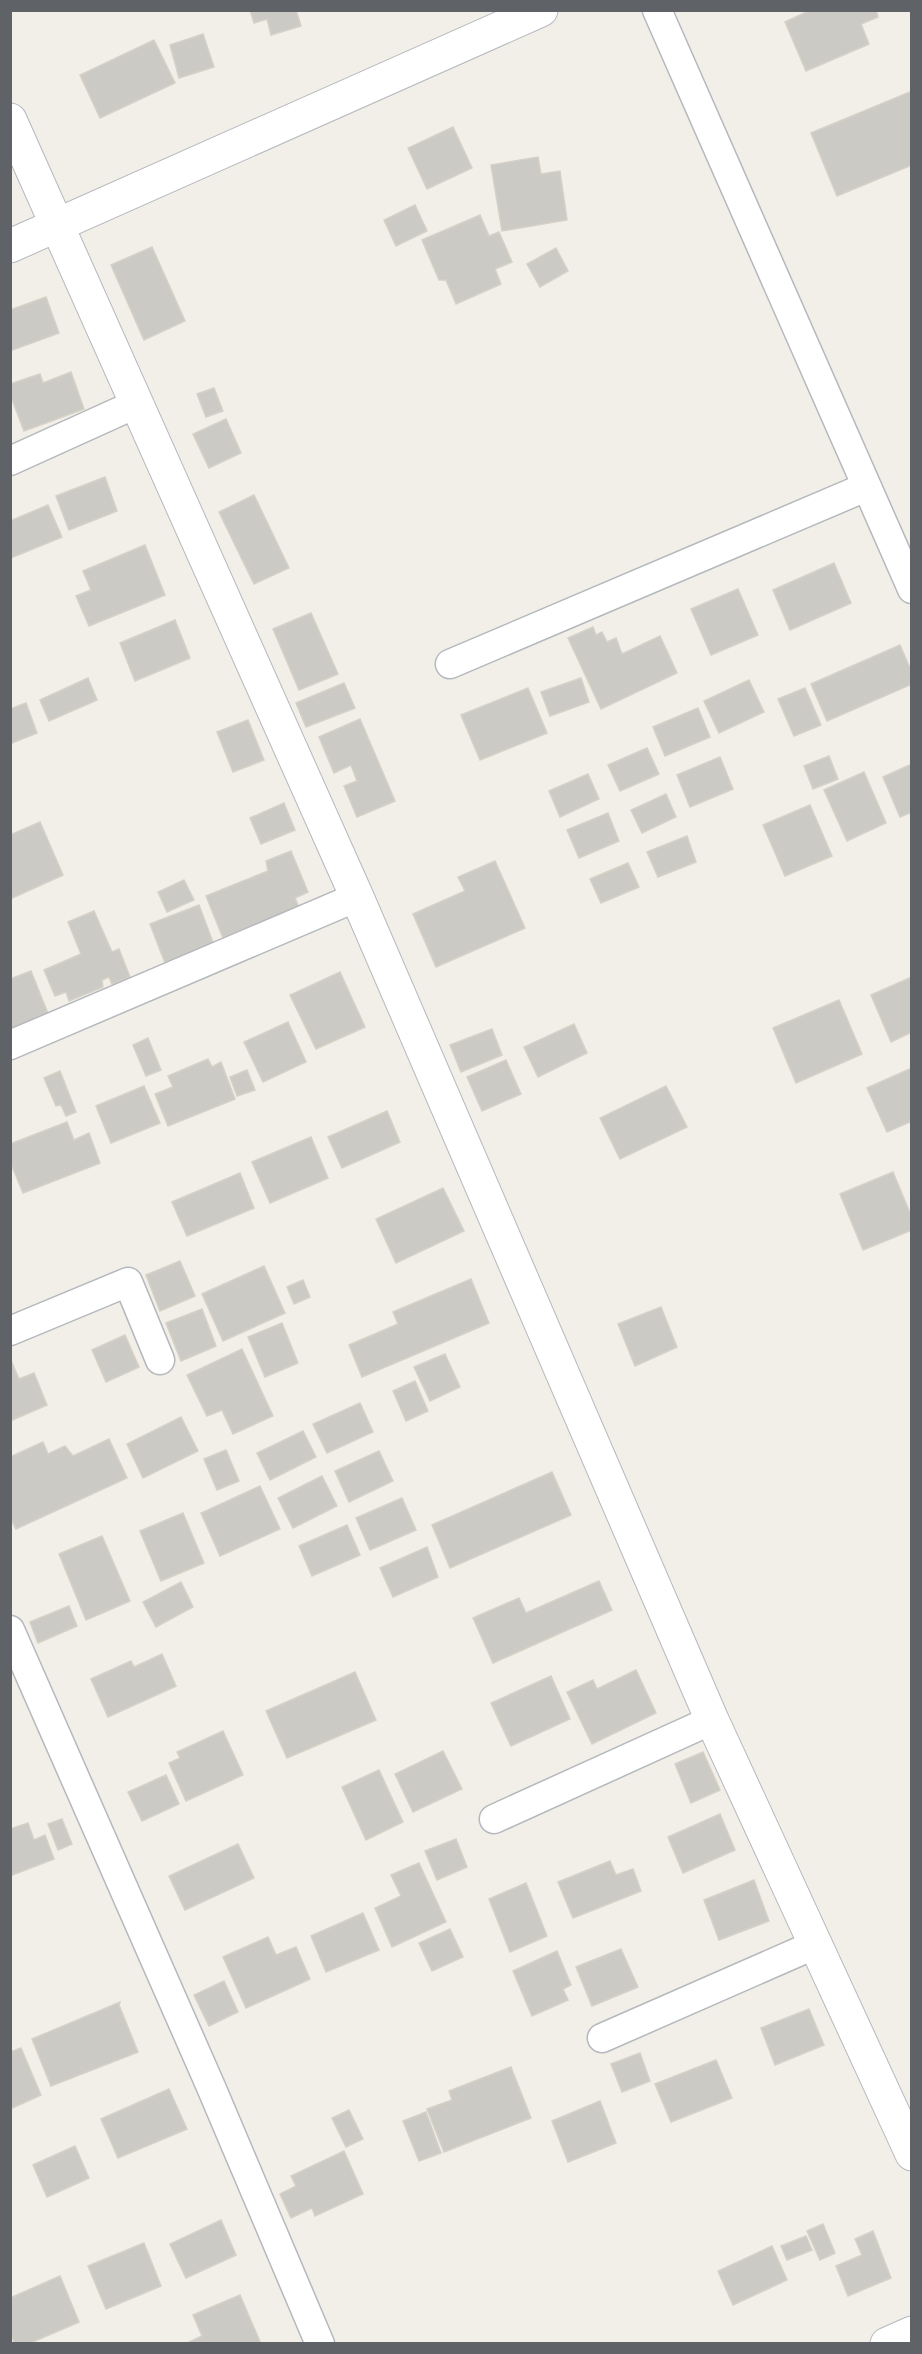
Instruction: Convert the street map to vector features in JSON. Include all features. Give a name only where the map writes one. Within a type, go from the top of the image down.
[{"type":"street","points":[[10,246],[541,10]]},
{"type":"street","points":[[657,10],[912,589]]},
{"type":"street","points":[[10,120],[357,897],[712,1720],[912,2154]]},
{"type":"street","points":[[10,460],[138,403]]},
{"type":"street","points":[[450,664],[866,487]]},
{"type":"street","points":[[10,1045],[357,897]]},
{"type":"street","points":[[10,1331],[128,1282],[160,1360]]},
{"type":"street","points":[[10,1630],[212,2087],[320,2343]]},
{"type":"street","points":[[494,1819],[712,1720]]},
{"type":"street","points":[[602,2038],[814,1945]]},
{"type":"street","points":[[887,2343],[912,2333]]},
{"type":"building","points":[[250,10],[296,10],[301,26],[271,35],[267,19],[254,23]]},
{"type":"building","points":[[811,10],[876,10],[878,17],[861,24],[869,44],[806,71],[785,22]]},
{"type":"building","points":[[203,34],[214,67],[179,78],[170,45]]},
{"type":"building","points":[[154,40],[175,83],[100,118],[80,75]]},
{"type":"building","points":[[912,91],[912,165],[837,196],[811,133]]},
{"type":"building","points":[[453,127],[472,168],[427,189],[408,148]]},
{"type":"building","points":[[538,157],[541,174],[560,171],[567,220],[502,231],[491,165]]},
{"type":"building","points":[[415,205],[427,231],[396,246],[384,220]]},
{"type":"building","points":[[480,215],[489,236],[499,232],[512,262],[495,269],[501,284],[456,304],[446,280],[439,280],[422,240]]},
{"type":"building","points":[[152,247],[185,321],[144,340],[111,265]]},
{"type":"building","points":[[556,248],[568,271],[540,287],[527,264]]},
{"type":"building","points":[[46,297],[59,333],[10,351],[10,310]]},
{"type":"building","points":[[71,372],[84,409],[24,431],[10,394],[10,384],[40,374],[43,383]]},
{"type":"building","points":[[214,388],[223,411],[206,417],[197,394]]},
{"type":"building","points":[[226,419],[241,453],[209,468],[193,434]]},
{"type":"building","points":[[105,477],[117,511],[69,530],[56,496]]},
{"type":"building","points":[[254,495],[289,568],[254,584],[219,512]]},
{"type":"building","points":[[48,505],[62,537],[11,558],[10,521]]},
{"type":"building","points":[[145,545],[165,595],[89,626],[76,596],[91,590],[83,571]]},
{"type":"building","points":[[834,563],[851,603],[790,630],[773,590]]},
{"type":"building","points":[[738,589],[758,635],[711,655],[691,609]]},
{"type":"building","points":[[311,613],[338,674],[299,690],[273,629]]},
{"type":"building","points":[[175,620],[190,658],[135,681],[120,643]]},
{"type":"building","points":[[593,627],[596,635],[602,632],[607,642],[616,638],[622,654],[660,636],[677,673],[601,709],[568,638]]},
{"type":"building","points":[[900,645],[912,673],[912,684],[827,721],[811,684]]},
{"type":"building","points":[[88,678],[97,700],[49,721],[40,700]]},
{"type":"building","points":[[581,678],[589,702],[550,716],[541,692]]},
{"type":"building","points":[[749,680],[764,712],[719,733],[704,701]]},
{"type":"building","points":[[344,683],[355,708],[306,727],[296,703]]},
{"type":"building","points":[[528,688],[547,733],[480,760],[461,715]]},
{"type":"building","points":[[805,688],[821,725],[794,736],[778,699]]},
{"type":"building","points":[[26,703],[37,733],[10,744],[10,709]]},
{"type":"building","points":[[698,708],[710,737],[665,756],[653,727]]},
{"type":"building","points":[[360,719],[395,801],[357,817],[344,786],[357,781],[351,765],[334,773],[319,737]]},
{"type":"building","points":[[248,720],[264,760],[233,772],[217,732]]},
{"type":"building","points":[[647,748],[659,774],[620,791],[608,765]]},
{"type":"building","points":[[829,756],[838,779],[813,789],[804,766]]},
{"type":"building","points":[[720,757],[733,789],[690,807],[677,775]]},
{"type":"building","points":[[912,764],[912,812],[900,817],[883,777]]},
{"type":"building","points":[[864,772],[886,823],[847,841],[824,790]]},
{"type":"building","points":[[588,774],[599,799],[560,817],[549,791]]},
{"type":"building","points":[[666,794],[676,817],[642,833],[631,810]]},
{"type":"building","points":[[284,803],[295,830],[261,844],[250,818]]},
{"type":"building","points":[[810,805],[832,856],[785,876],[763,825]]},
{"type":"building","points":[[608,813],[619,841],[579,858],[567,830]]},
{"type":"building","points":[[40,822],[63,875],[10,899],[10,835]]},
{"type":"building","points":[[687,836],[696,862],[658,877],[647,852]]},
{"type":"building","points":[[291,851],[308,892],[295,898],[299,907],[223,938],[206,896],[268,871],[266,861]]},
{"type":"building","points":[[495,861],[525,928],[436,967],[413,914],[465,891],[458,877]]},
{"type":"building","points":[[628,863],[639,887],[601,903],[590,879]]},
{"type":"building","points":[[184,880],[194,900],[167,912],[158,892]]},
{"type":"building","points":[[199,905],[214,945],[165,963],[150,924]]},
{"type":"building","points":[[94,911],[112,952],[119,949],[130,977],[112,984],[109,977],[102,980],[103,987],[69,1001],[66,992],[55,996],[44,970],[81,954],[68,922]]},
{"type":"building","points":[[31,971],[49,1016],[10,1031],[10,979]]},
{"type":"building","points":[[340,972],[365,1027],[316,1049],[290,995]]},
{"type":"building","points":[[912,977],[912,1032],[891,1042],[871,995]]},
{"type":"building","points":[[839,1000],[862,1054],[796,1083],[773,1028]]},
{"type":"building","points":[[288,1022],[306,1062],[263,1082],[244,1042]]},
{"type":"building","points":[[574,1024],[587,1053],[538,1077],[524,1047]]},
{"type":"building","points":[[492,1029],[502,1055],[461,1072],[450,1045]]},
{"type":"building","points":[[148,1038],[161,1070],[146,1076],[133,1045]]},
{"type":"building","points":[[208,1059],[212,1067],[221,1062],[235,1099],[168,1126],[155,1094],[173,1087],[168,1076]]},
{"type":"building","points":[[506,1060],[521,1094],[482,1111],[467,1077]]},
{"type":"building","points":[[912,1068],[912,1121],[887,1132],[867,1088]]},
{"type":"building","points":[[247,1070],[255,1090],[237,1096],[230,1077]]},
{"type":"building","points":[[60,1071],[76,1112],[66,1116],[61,1105],[56,1106],[44,1078]]},
{"type":"building","points":[[144,1086],[160,1123],[111,1143],[96,1106]]},
{"type":"building","points":[[666,1086],[687,1127],[620,1159],[600,1118]]},
{"type":"building","points":[[387,1111],[400,1142],[342,1168],[328,1137]]},
{"type":"building","points":[[67,1122],[74,1140],[89,1133],[100,1163],[23,1193],[10,1161],[10,1144]]},
{"type":"building","points":[[311,1137],[328,1178],[270,1203],[252,1162]]},
{"type":"building","points":[[893,1172],[912,1218],[912,1230],[863,1250],[840,1194]]},
{"type":"building","points":[[240,1173],[254,1208],[187,1236],[172,1202]]},
{"type":"building","points":[[443,1188],[464,1231],[396,1263],[376,1219]]},
{"type":"building","points":[[180,1261],[195,1296],[160,1311],[146,1275]]},
{"type":"building","points":[[264,1266],[285,1313],[223,1341],[202,1294]]},
{"type":"building","points":[[471,1279],[489,1323],[362,1377],[349,1345],[398,1324],[393,1312]]},
{"type":"building","points":[[303,1280],[310,1297],[294,1304],[287,1287]]},
{"type":"building","points":[[661,1307],[677,1347],[635,1366],[618,1324]]},
{"type":"building","points":[[202,1309],[216,1346],[181,1361],[166,1323]]},
{"type":"building","points":[[282,1323],[298,1363],[265,1377],[248,1337]]},
{"type":"building","points":[[125,1335],[139,1367],[106,1382],[92,1350]]},
{"type":"building","points":[[242,1349],[273,1416],[233,1434],[222,1410],[207,1416],[187,1375]]},
{"type":"building","points":[[445,1354],[460,1387],[430,1401],[414,1367]]},
{"type":"building","points":[[10,1358],[19,1379],[34,1373],[47,1405],[10,1421]]},
{"type":"building","points":[[415,1381],[428,1411],[406,1421],[393,1391]]},
{"type":"building","points":[[360,1403],[373,1432],[327,1453],[313,1424]]},
{"type":"building","points":[[181,1417],[198,1451],[143,1478],[127,1444]]},
{"type":"building","points":[[303,1431],[316,1457],[270,1480],[257,1453]]},
{"type":"building","points":[[109,1439],[127,1478],[16,1529],[10,1517],[10,1457],[43,1442],[48,1454],[65,1446],[73,1456]]},
{"type":"building","points":[[226,1450],[239,1481],[217,1490],[204,1459]]},
{"type":"building","points":[[379,1451],[393,1481],[349,1502],[335,1471]]},
{"type":"building","points":[[552,1472],[571,1515],[450,1568],[432,1525]]},
{"type":"building","points":[[322,1476],[337,1506],[293,1528],[278,1498]]},
{"type":"building","points":[[260,1486],[280,1529],[220,1556],[201,1513]]},
{"type":"building","points":[[402,1498],[416,1530],[370,1550],[356,1518]]},
{"type":"building","points":[[183,1513],[204,1563],[161,1581],[140,1531]]},
{"type":"building","points":[[347,1525],[360,1555],[312,1576],[299,1546]]},
{"type":"building","points":[[102,1536],[130,1601],[86,1620],[59,1554]]},
{"type":"building","points":[[427,1547],[438,1577],[393,1597],[380,1568]]},
{"type":"building","points":[[599,1581],[612,1610],[493,1663],[473,1618],[519,1598],[526,1613]]},
{"type":"building","points":[[181,1582],[193,1607],[156,1627],[143,1602]]},
{"type":"building","points":[[69,1606],[77,1626],[38,1643],[30,1622]]},
{"type":"building","points":[[162,1654],[176,1686],[108,1717],[91,1679],[131,1661],[134,1667]]},
{"type":"building","points":[[636,1670],[656,1713],[592,1744],[567,1692],[593,1680],[597,1689]]},
{"type":"building","points":[[355,1672],[376,1720],[287,1758],[266,1711]]},
{"type":"building","points":[[551,1676],[570,1719],[511,1746],[491,1703]]},
{"type":"building","points":[[223,1731],[243,1775],[186,1801],[169,1763],[180,1758],[177,1752]]},
{"type":"building","points":[[443,1751],[462,1789],[413,1812],[395,1774]]},
{"type":"building","points":[[703,1752],[720,1790],[691,1803],[675,1764]]},
{"type":"building","points":[[379,1770],[403,1822],[366,1840],[342,1787]]},
{"type":"building","points":[[166,1775],[179,1804],[142,1821],[128,1792]]},
{"type":"building","points":[[720,1814],[735,1850],[683,1873],[668,1837]]},
{"type":"building","points":[[62,1819],[72,1844],[58,1850],[48,1824]]},
{"type":"building","points":[[28,1823],[34,1840],[45,1835],[54,1859],[10,1876],[10,1829]]},
{"type":"building","points":[[456,1839],[467,1867],[437,1880],[425,1851]]},
{"type":"building","points":[[238,1844],[254,1878],[185,1910],[169,1876]]},
{"type":"building","points":[[610,1861],[616,1875],[633,1869],[641,1891],[573,1918],[558,1882]]},
{"type":"building","points":[[419,1863],[446,1922],[392,1947],[375,1908],[401,1896],[391,1875]]},
{"type":"building","points":[[754,1880],[769,1921],[719,1940],[704,1900]]},
{"type":"building","points":[[526,1883],[547,1936],[510,1952],[489,1899]]},
{"type":"building","points":[[363,1913],[379,1950],[326,1972],[311,1936]]},
{"type":"building","points":[[450,1929],[463,1957],[432,1971],[419,1943]]},
{"type":"building","points":[[268,1937],[276,1955],[296,1947],[310,1979],[246,2008],[223,1957]]},
{"type":"building","points":[[621,1949],[638,1987],[592,2006],[576,1967]]},
{"type":"building","points":[[557,1951],[571,1985],[563,1989],[568,2000],[532,2016],[513,1971]]},
{"type":"building","points":[[224,1981],[238,2012],[209,2026],[194,1995]]},
{"type":"building","points":[[120,2002],[119,2005],[138,2052],[51,2086],[32,2039]]},
{"type":"building","points":[[809,2009],[824,2045],[775,2065],[761,2028]]},
{"type":"building","points":[[21,2048],[41,2095],[10,2109],[10,2052]]},
{"type":"building","points":[[640,2053],[650,2081],[622,2092],[611,2064]]},
{"type":"building","points":[[716,2060],[732,2098],[671,2122],[655,2084]]},
{"type":"building","points":[[511,2067],[531,2118],[444,2152],[427,2109],[452,2100],[449,2091]]},
{"type":"building","points":[[169,2089],[187,2129],[118,2158],[101,2119]]},
{"type":"building","points":[[600,2101],[616,2143],[568,2162],[552,2121]]},
{"type":"building","points":[[349,2110],[363,2139],[346,2147],[332,2118]]},
{"type":"building","points":[[426,2112],[441,2153],[419,2161],[403,2121]]},
{"type":"building","points":[[75,2146],[89,2178],[47,2197],[33,2165]]},
{"type":"building","points":[[344,2151],[363,2194],[315,2216],[312,2208],[291,2218],[280,2194],[296,2186],[291,2176]]},
{"type":"building","points":[[221,2220],[236,2255],[186,2278],[170,2244]]},
{"type":"building","points":[[823,2224],[835,2253],[820,2260],[807,2231]]},
{"type":"building","points":[[873,2231],[891,2278],[848,2296],[836,2266],[862,2255],[855,2239]]},
{"type":"building","points":[[806,2236],[812,2250],[787,2260],[781,2246]]},
{"type":"building","points":[[144,2243],[161,2286],[106,2309],[88,2266]]},
{"type":"building","points":[[772,2246],[787,2280],[733,2305],[718,2271]]},
{"type":"building","points":[[60,2276],[79,2322],[28,2344],[15,2344],[10,2333],[10,2298]]},
{"type":"building","points":[[240,2295],[261,2344],[185,2344],[202,2336],[193,2315]]}]
